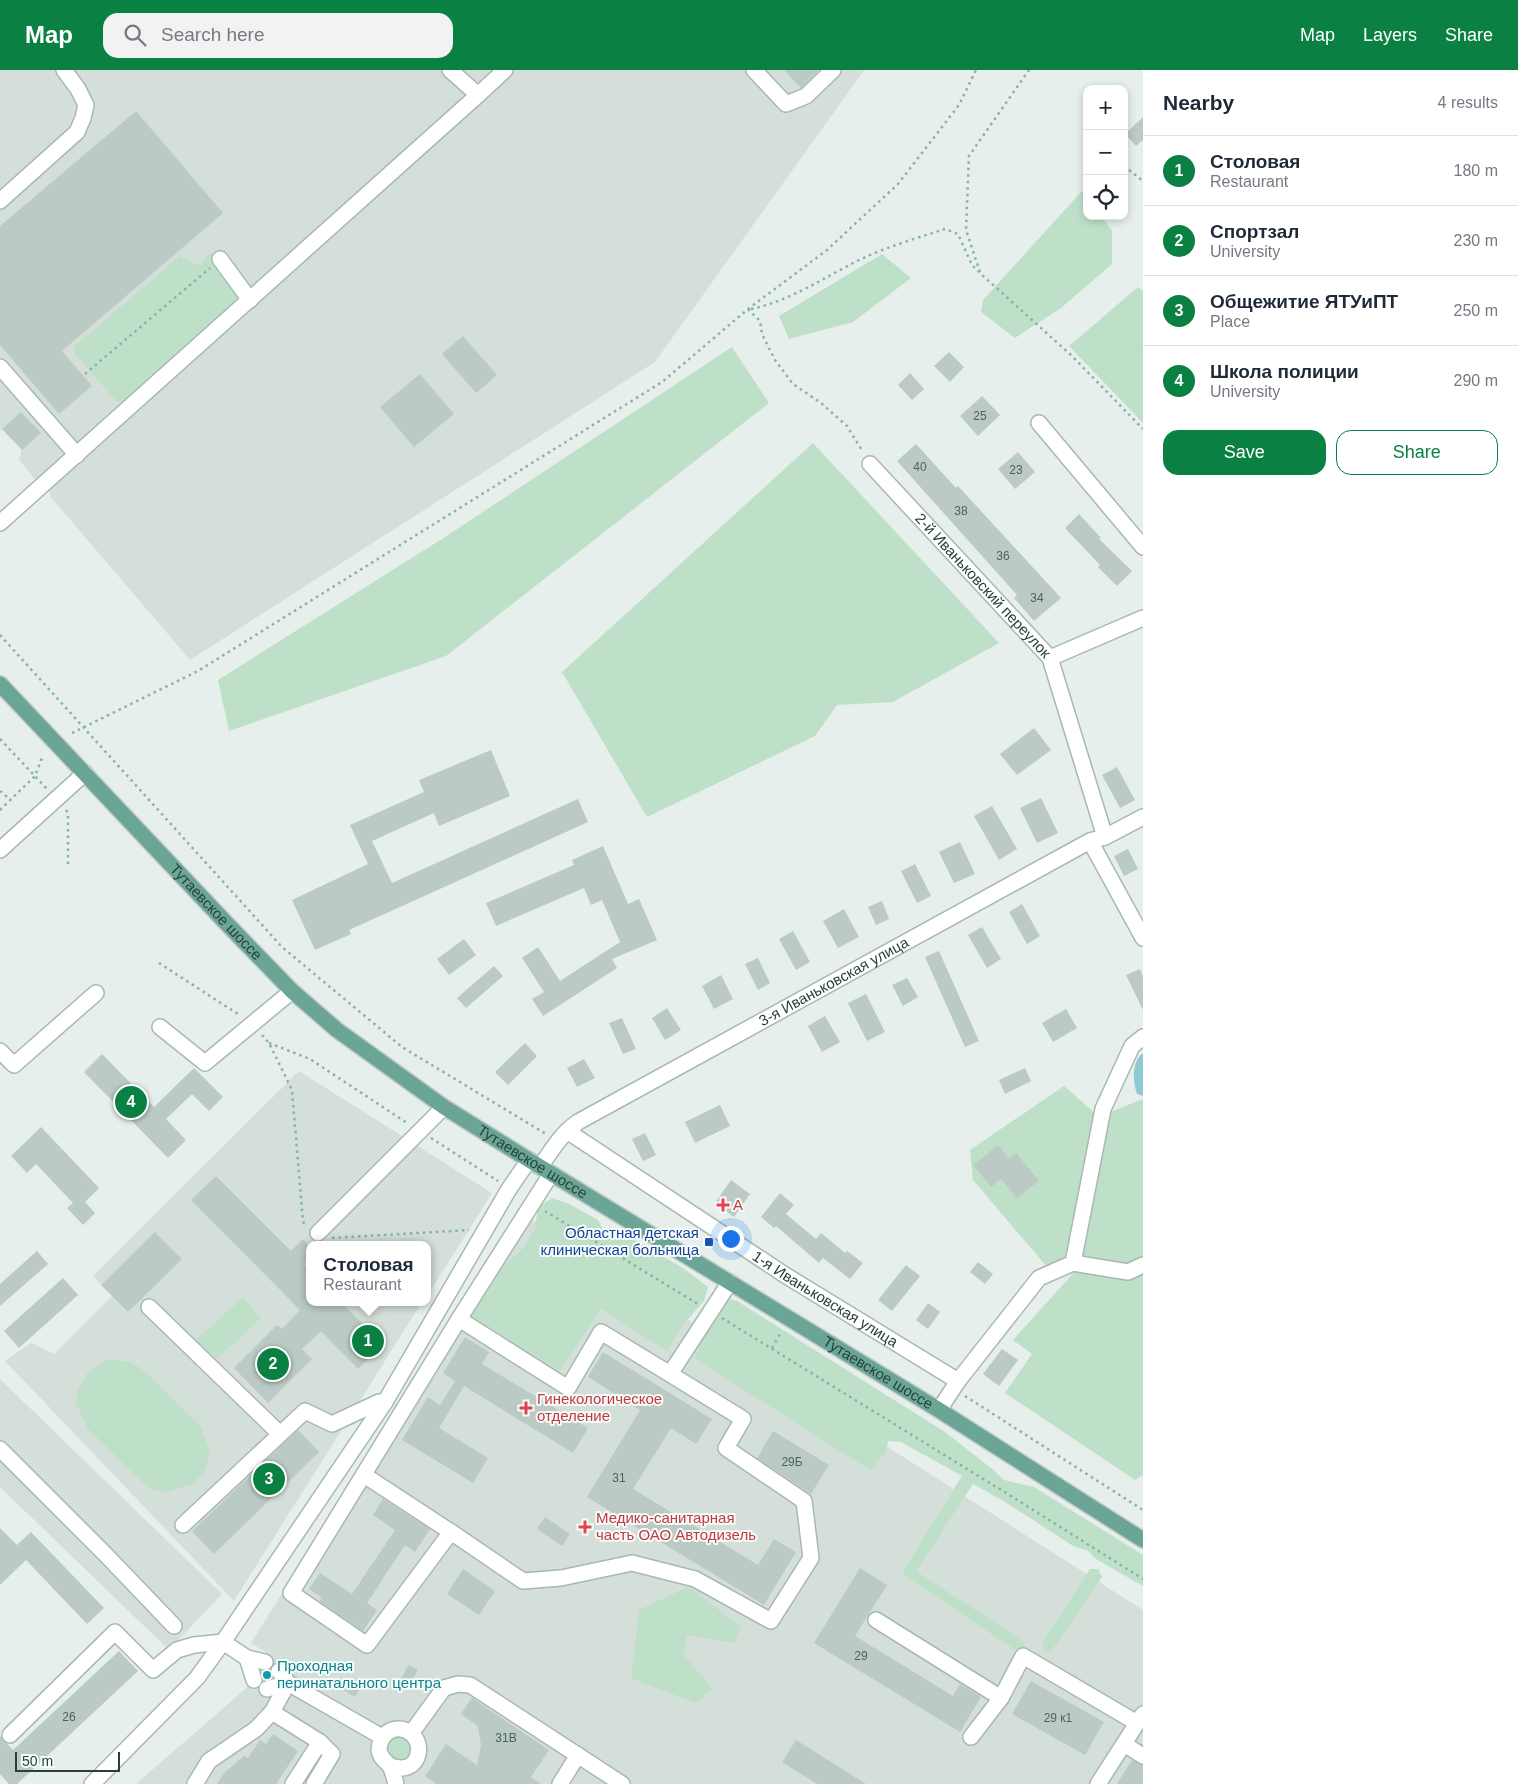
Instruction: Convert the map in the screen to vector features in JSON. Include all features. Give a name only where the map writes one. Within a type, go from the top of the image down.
[{"type":"main road","name":"Тутаевское шоссе","points":[[0,684],[292,991],[337,1030],[444,1107],[939,1410],[1143,1540]]},
{"type":"street","points":[[450,70],[478,95]]},
{"type":"street","points":[[0,523],[505,70]]},
{"type":"street","points":[[754,70],[786,104],[806,96],[833,70]]},
{"type":"street","points":[[0,201],[76,132],[83,118],[86,104],[66,71]]},
{"type":"street","points":[[220,259],[250,300]]},
{"type":"street","points":[[0,367],[77,455]]},
{"type":"street","points":[[1039,423],[1143,547]]},
{"type":"street","name":"2-й Иваньковский переулок","points":[[870,464],[1050,658],[1105,837]]},
{"type":"street","points":[[1050,658],[1143,618]]},
{"type":"street","points":[[0,850],[85,773]]},
{"type":"street","name":"3-я Иваньковская улица","points":[[540,1167],[558,1141],[578,1122],[1090,841],[1105,837],[1143,817]]},
{"type":"street","points":[[1090,841],[1143,938]]},
{"type":"street","points":[[160,1027],[204,1063],[292,991]]},
{"type":"street","points":[[0,1051],[14,1065],[96,993]]},
{"type":"street","points":[[1073,1263],[1103,1109],[1132,1046],[1143,1037]]},
{"type":"street","points":[[318,1233],[444,1107]]},
{"type":"street","name":"1-я Иваньковская улица","points":[[567,1131],[956,1385]]},
{"type":"street","points":[[92,1784],[197,1678],[224,1642],[385,1402],[509,1188],[540,1167]]},
{"type":"street","points":[[451,1532],[367,1645],[291,1593],[532,1204],[540,1167]]},
{"type":"street","points":[[939,1410],[956,1385],[1039,1278],[1073,1263],[1128,1272],[1143,1265]]},
{"type":"street","points":[[670,1374],[730,1282]]},
{"type":"street","points":[[149,1307],[280,1434]]},
{"type":"street","points":[[364,1475],[523,1581],[561,1578],[632,1563],[696,1579],[771,1621],[811,1558],[804,1501],[726,1448],[742,1419],[601,1332],[568,1388],[459,1319]]},
{"type":"street","points":[[183,1524],[305,1411],[332,1424],[379,1402],[385,1402]]},
{"type":"street","points":[[0,1449],[174,1626]]},
{"type":"street","points":[[876,1620],[1001,1698]]},
{"type":"street","points":[[10,1735],[115,1632],[153,1670],[177,1650],[194,1645],[224,1642],[247,1658],[265,1662]]},
{"type":"street","points":[[971,1737],[1001,1698],[1023,1656],[1140,1718],[1098,1784]]},
{"type":"street","points":[[247,1658],[254,1680]]},
{"type":"street","points":[[267,1689],[284,1677]]},
{"type":"street","points":[[194,1784],[209,1761],[256,1729],[272,1712],[284,1677]]},
{"type":"street","points":[[284,1677],[382,1737]]},
{"type":"street","points":[[412,1732],[444,1688],[458,1684],[470,1685],[622,1784]]},
{"type":"street","points":[[272,1712],[320,1742],[332,1754],[314,1784]]},
{"type":"street","points":[[390,1766],[403,1768],[414,1763],[420,1748],[412,1732],[399,1728],[388,1731],[382,1737],[379,1748],[381,1758],[390,1766],[396,1784]]},
{"type":"street","points":[[293,1784],[320,1742]]},
{"type":"street","points":[[1124,1744],[1143,1756]]},
{"type":"street","points":[[560,1784],[578,1755]]},
{"type":"path","points":[[72,733],[198,671],[662,382],[748,309],[827,250],[898,184],[959,105],[976,70]]},
{"type":"path","points":[[980,274],[966,230],[969,156],[1029,70]]},
{"type":"path","points":[[1128,169],[1143,181]]},
{"type":"path","points":[[748,309],[768,305],[793,295],[861,259],[945,229],[958,234],[972,265],[980,274],[1072,356],[1143,429]]},
{"type":"path","points":[[85,374],[220,259]]},
{"type":"path","points":[[748,309],[760,321],[762,334],[792,384],[821,403],[847,426],[870,464]]},
{"type":"path","points":[[1140,426],[1143,422]]},
{"type":"path","points":[[0,635],[282,947],[402,1047],[548,1135]]},
{"type":"path","points":[[1,741],[48,790]]},
{"type":"path","points":[[0,810],[35,776],[42,758]]},
{"type":"path","points":[[0,791],[11,800]]},
{"type":"path","points":[[62,805],[68,814],[68,867]]},
{"type":"path","points":[[159,963],[252,1024],[269,1043],[292,1090],[303,1222],[326,1239],[485,1230]]},
{"type":"path","points":[[269,1043],[310,1059],[509,1188]]},
{"type":"path","points":[[532,1204],[772,1348],[1143,1579]]},
{"type":"path","points":[[772,1348],[781,1332]]},
{"type":"path","points":[[956,1385],[1143,1510]]},
{"type":"shaded area","points":[[0,70],[864,70],[655,362],[190,660],[50,496],[50,491],[41,481],[36,481],[19,459],[22,450],[2,429],[0,430]]},
{"type":"shaded area","points":[[299,1071],[492,1193],[431,1290],[431,1241],[306,1241],[306,1306],[419,1306],[234,1601],[5,1361],[31,1343],[54,1354],[112,1296],[93,1276]]},
{"type":"shaded area","points":[[521,1213],[1143,1610],[1143,1784],[136,1784],[254,1680],[270,1655],[251,1643]]},
{"type":"shaded area","points":[[0,1379],[222,1594],[169,1650],[0,1487]]},
{"type":"green space","points":[[1082,191],[1083,220],[1104,220],[1112,231],[1112,264],[1061,308],[1015,338],[981,312],[983,300]]},
{"type":"green space","points":[[211,254],[236,289],[237,301],[127,401],[117,402],[75,354],[76,345],[180,256],[200,266],[207,255]]},
{"type":"green space","points":[[882,254],[911,278],[853,322],[789,339],[779,316]]},
{"type":"green space","points":[[1138,287],[1143,291],[1143,423],[1069,346]]},
{"type":"green space","points":[[732,347],[769,403],[446,656],[229,731],[218,680],[445,537]]},
{"type":"green space","points":[[813,443],[999,643],[893,702],[837,705],[815,736],[647,817],[562,672]]},
{"type":"green space","points":[[1064,1086],[1096,1114],[1068,1258],[1053,1274],[973,1180],[970,1150]]},
{"type":"green space","points":[[1143,1099],[1143,1256],[1126,1265],[1080,1258],[1110,1112]]},
{"type":"green space","points":[[552,1198],[569,1204],[598,1220],[603,1230],[627,1236],[683,1268],[708,1287],[704,1301],[681,1327],[667,1351],[601,1309],[560,1371],[472,1317],[477,1302],[491,1287],[501,1269],[523,1248],[535,1229],[538,1207]]},
{"type":"green space","points":[[1076,1270],[1143,1273],[1143,1475],[1135,1480],[1005,1393],[1032,1354],[1013,1340]]},
{"type":"green space","points":[[243,1297],[261,1318],[217,1359],[196,1340]]},
{"type":"green space","points":[[730,1299],[737,1301],[945,1432],[1004,1480],[1034,1487],[1143,1555],[1143,1586],[1096,1559],[1088,1551],[1073,1546],[1007,1503],[973,1484],[916,1571],[1024,1642],[1024,1646],[1015,1650],[905,1576],[903,1571],[962,1476],[901,1442],[888,1441],[886,1452],[870,1470],[694,1358],[706,1332],[719,1316],[724,1303]]},
{"type":"green space","points":[[109,1359],[131,1362],[146,1372],[200,1425],[210,1452],[205,1469],[195,1483],[166,1492],[151,1489],[88,1429],[76,1404],[77,1390],[88,1372]]},
{"type":"green space","points":[[1090,1569],[1098,1569],[1102,1577],[1049,1652],[1044,1649],[1043,1641]]},
{"type":"green space","points":[[688,1587],[741,1626],[735,1643],[687,1635],[684,1655],[713,1689],[695,1703],[631,1678],[639,1610]]},
{"type":"green space","points":[[400,1734],[410,1738],[414,1748],[410,1758],[400,1762],[390,1758],[386,1748],[390,1738]]},
{"type":"water","points":[[1143,1053],[1143,1096],[1137,1094],[1134,1072],[1136,1062]]},
{"type":"building","points":[[784,70],[819,70],[801,88]]},
{"type":"building","points":[[136,111],[223,213],[62,351],[92,386],[59,414],[0,345],[0,226]]},
{"type":"building","points":[[1143,117],[1143,140],[1136,146],[1128,137],[1128,131]]},
{"type":"building","points":[[463,336],[497,375],[476,393],[442,354]]},
{"type":"building","points":[[949,352],[964,367],[950,382],[934,366]]},
{"type":"building","points":[[910,373],[924,389],[912,400],[898,385]]},
{"type":"building","points":[[420,374],[454,414],[414,447],[380,407]]},
{"type":"building","points":[[982,396],[1000,415],[978,436],[960,416]]},
{"type":"building","points":[[21,412],[41,433],[22,450],[2,429]]},
{"type":"building","points":[[916,444],[956,488],[958,486],[1061,598],[1034,621],[1014,598],[1017,595],[897,461]]},
{"type":"building","points":[[1018,452],[1035,472],[1015,489],[998,469]]},
{"type":"building","points":[[1079,514],[1101,538],[1099,539],[1132,571],[1117,586],[1065,528]]},
{"type":"building","points":[[1034,728],[1051,750],[1017,775],[1000,754]]},
{"type":"building","points":[[491,750],[510,796],[439,826],[434,813],[372,841],[392,883],[578,799],[588,822],[349,930],[351,934],[315,950],[292,900],[368,864],[350,825],[424,792],[419,780]]},
{"type":"building","points":[[1117,767],[1135,800],[1120,808],[1102,775]]},
{"type":"building","points":[[1041,798],[1058,833],[1037,843],[1020,808]]},
{"type":"building","points":[[992,806],[1017,849],[999,860],[974,816]]},
{"type":"building","points":[[960,842],[975,874],[954,883],[939,852]]},
{"type":"building","points":[[603,846],[628,904],[639,899],[657,940],[612,959],[617,968],[543,1016],[532,999],[544,992],[522,958],[538,947],[560,981],[620,942],[602,900],[591,905],[584,888],[496,926],[486,903],[574,865],[572,860]]},
{"type":"building","points":[[1128,849],[1138,869],[1124,876],[1114,856]]},
{"type":"building","points":[[915,864],[931,896],[917,903],[901,871]]},
{"type":"building","points":[[882,901],[889,919],[876,925],[868,907]]},
{"type":"building","points":[[1022,904],[1040,936],[1027,944],[1009,912]]},
{"type":"building","points":[[844,909],[859,937],[838,948],[823,921]]},
{"type":"building","points":[[982,927],[1001,959],[987,968],[968,935]]},
{"type":"building","points":[[793,931],[810,962],[796,970],[779,939]]},
{"type":"building","points":[[464,939],[476,955],[449,975],[437,959]]},
{"type":"building","points":[[939,951],[979,1041],[965,1047],[925,957]]},
{"type":"building","points":[[758,958],[770,983],[758,990],[745,964]]},
{"type":"building","points":[[494,966],[503,976],[466,1008],[457,998]]},
{"type":"building","points":[[1140,969],[1143,976],[1143,1010],[1126,975]]},
{"type":"building","points":[[721,975],[733,999],[714,1009],[702,986]]},
{"type":"building","points":[[907,978],[918,997],[903,1006],[892,985]]},
{"type":"building","points":[[866,994],[885,1032],[867,1041],[848,1003]]},
{"type":"building","points":[[667,1008],[681,1030],[665,1040],[652,1018]]},
{"type":"building","points":[[1066,1009],[1077,1028],[1053,1042],[1042,1023]]},
{"type":"building","points":[[825,1016],[840,1042],[822,1052],[808,1026]]},
{"type":"building","points":[[622,1018],[636,1049],[623,1054],[609,1023]]},
{"type":"building","points":[[525,1043],[537,1056],[508,1085],[495,1072]]},
{"type":"building","points":[[102,1054],[154,1107],[194,1068],[223,1097],[209,1111],[192,1094],[166,1119],[186,1140],[168,1158],[84,1072]]},
{"type":"building","points":[[584,1059],[595,1078],[577,1087],[567,1068]]},
{"type":"building","points":[[1025,1068],[1031,1081],[1005,1094],[999,1080]]},
{"type":"building","points":[[720,1105],[730,1126],[695,1143],[685,1122]]},
{"type":"building","points":[[41,1127],[99,1188],[85,1202],[95,1213],[83,1225],[67,1208],[73,1203],[36,1164],[27,1173],[11,1156]]},
{"type":"building","points":[[645,1133],[656,1155],[643,1161],[632,1139]]},
{"type":"building","points":[[998,1145],[1009,1158],[1016,1153],[1039,1181],[1017,1198],[1001,1179],[991,1187],[973,1165]]},
{"type":"building","points":[[216,1176],[291,1251],[303,1239],[306,1242],[306,1262],[304,1264],[306,1266],[306,1306],[345,1306],[383,1344],[358,1369],[321,1331],[302,1349],[312,1359],[268,1403],[234,1368],[277,1325],[282,1329],[300,1310],[191,1200]]},
{"type":"building","points":[[731,1180],[750,1194],[734,1217],[715,1203]]},
{"type":"building","points":[[780,1193],[794,1205],[786,1214],[816,1239],[821,1233],[845,1253],[847,1251],[863,1263],[850,1279],[823,1258],[819,1263],[776,1226],[774,1228],[761,1217]]},
{"type":"building","points":[[155,1232],[182,1259],[128,1312],[101,1285]]},
{"type":"building","points":[[37,1251],[48,1264],[0,1306],[0,1284]]},
{"type":"building","points":[[978,1262],[993,1274],[985,1284],[970,1272]]},
{"type":"building","points":[[906,1265],[920,1276],[892,1311],[878,1300]]},
{"type":"building","points":[[63,1278],[78,1295],[19,1348],[4,1331]]},
{"type":"building","points":[[928,1303],[940,1312],[928,1329],[916,1320]]},
{"type":"building","name":"Гинекологическое отделение","points":[[465,1337],[489,1352],[482,1364],[588,1428],[573,1453],[464,1386],[439,1428],[488,1458],[473,1483],[402,1440],[428,1397],[440,1405],[455,1381],[443,1373]]},
{"type":"building","points":[[1002,1349],[1018,1360],[999,1386],[983,1374]]},
{"type":"building","name":"Медико-санитарная часть ОАО Автодизель","points":[[603,1352],[712,1419],[696,1444],[671,1428],[633,1489],[758,1565],[774,1539],[796,1552],[764,1605],[587,1497],[640,1410],[588,1377]]},
{"type":"building","points":[[298,1430],[319,1452],[214,1554],[192,1531]]},
{"type":"building","points":[[773,1431],[829,1465],[811,1494],[757,1458]]},
{"type":"building","points":[[383,1499],[430,1529],[415,1552],[405,1545],[367,1603],[377,1610],[363,1631],[319,1601],[322,1598],[309,1589],[320,1573],[352,1594],[395,1530],[373,1515]]},
{"type":"building","points":[[545,1517],[570,1534],[562,1546],[537,1529]]},
{"type":"building","points":[[0,1528],[17,1545],[31,1532],[104,1608],[87,1624],[26,1560],[0,1585]]},
{"type":"building","points":[[860,1568],[887,1585],[855,1636],[953,1696],[960,1684],[981,1697],[960,1732],[814,1643]]},
{"type":"building","points":[[463,1569],[495,1591],[479,1615],[447,1594]]},
{"type":"building","points":[[119,1651],[138,1671],[17,1784],[9,1784],[0,1774],[0,1736],[13,1750]]},
{"type":"building","points":[[409,1665],[418,1670],[410,1683],[401,1678]]},
{"type":"building","points":[[346,1678],[361,1687],[355,1697],[340,1688]]},
{"type":"building","points":[[1031,1681],[1104,1722],[1085,1755],[1012,1714]]},
{"type":"building","points":[[472,1698],[549,1750],[531,1777],[541,1784],[436,1784],[425,1776],[446,1744],[477,1765],[481,1746],[478,1726],[461,1714]]},
{"type":"building","points":[[273,1734],[298,1751],[276,1784],[217,1784],[224,1773],[244,1756],[248,1758],[260,1740],[266,1744]]},
{"type":"building","points":[[796,1740],[866,1784],[817,1784],[782,1762]]},
{"type":"building","points":[[1132,1760],[1143,1765],[1143,1784],[1117,1784]]},
{"type":"place","name":"Школа полиции","points":[[131,1102]]},
{"type":"place","name":"А","points":[[723,1205]]},
{"type":"place","name":"Областная детская клиническая больница","points":[[709,1242]]},
{"type":"place","name":"Столовая","points":[[368,1341]]},
{"type":"place","name":"Спортзал","points":[[273,1364]]},
{"type":"place","name":"Гинекологическое отделение","points":[[526,1408]]},
{"type":"place","name":"Общежитие ЯТУиПТ","points":[[269,1479]]},
{"type":"place","name":"Медико-санитарная часть ОАО Автодизель","points":[[585,1527]]},
{"type":"place","name":"Проходная перинатального центра","points":[[267,1675]]}]
